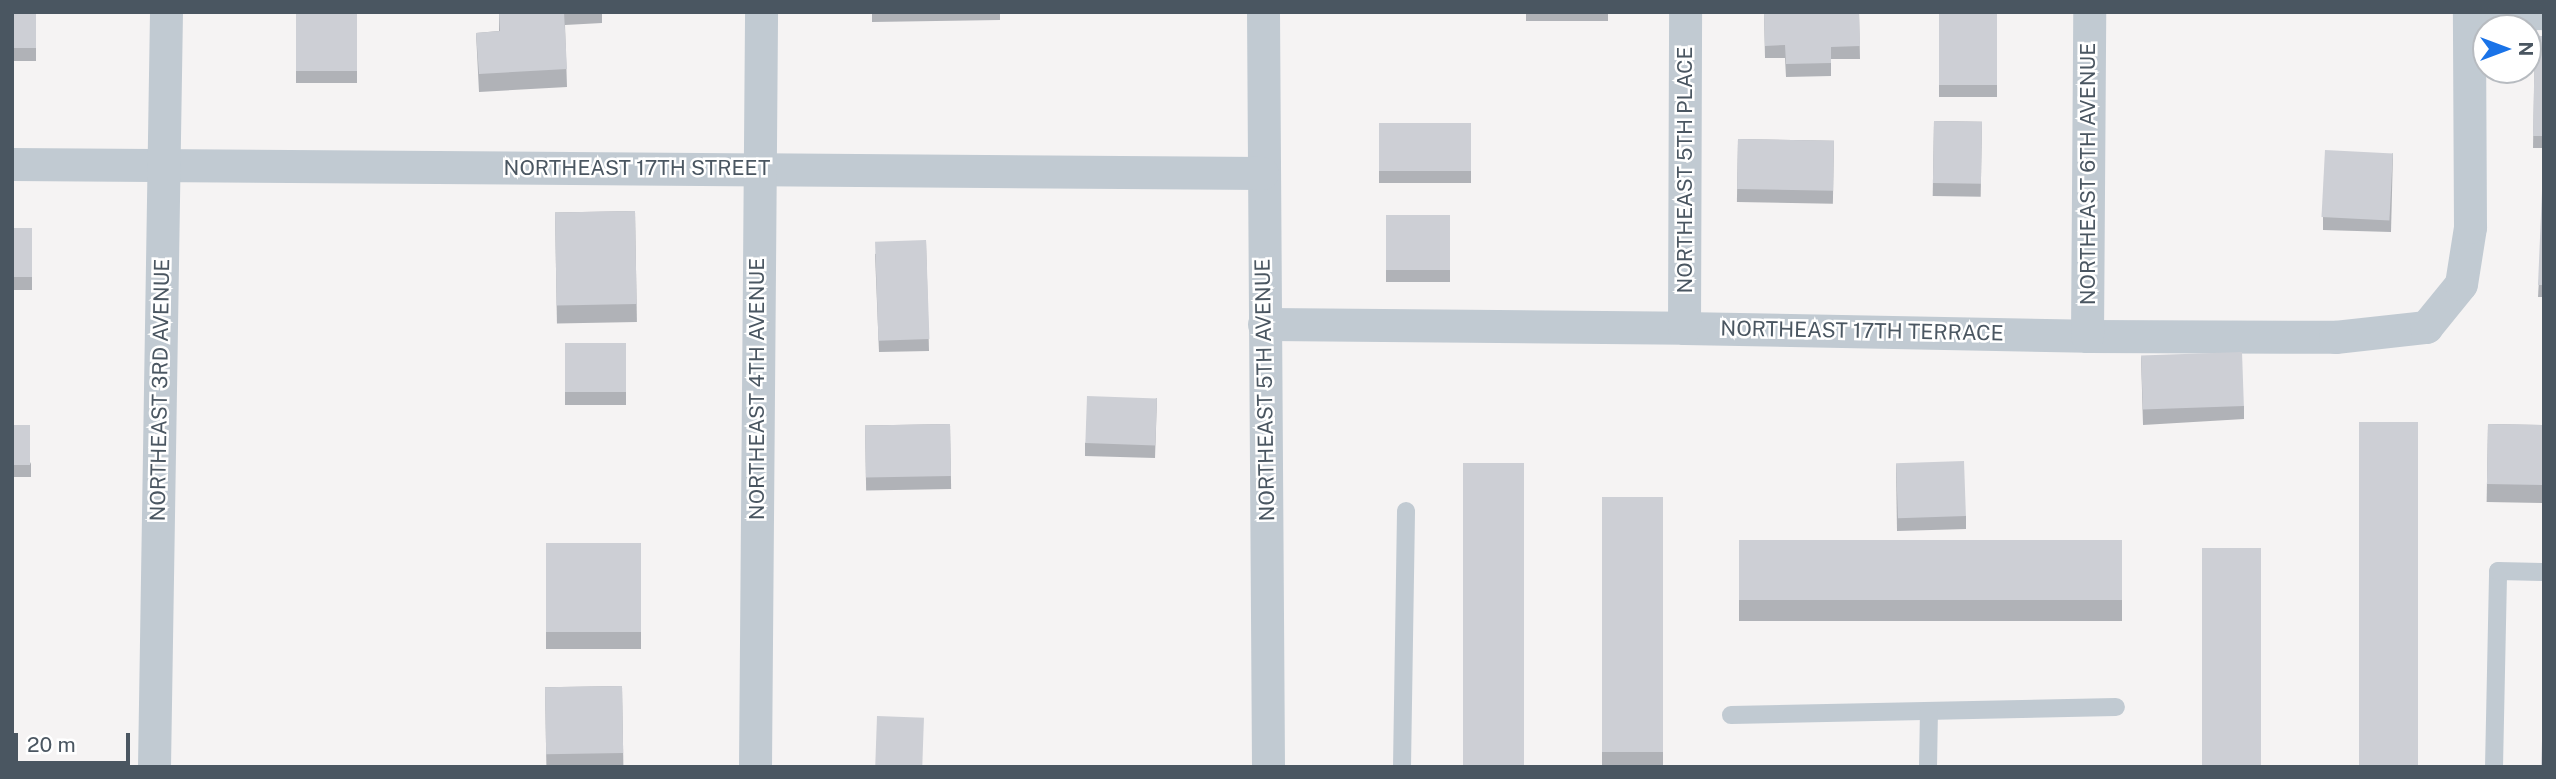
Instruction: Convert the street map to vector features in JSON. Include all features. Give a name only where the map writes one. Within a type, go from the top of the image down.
[{"type":"street","name":"NORTHEAST 3RD AVENUE","points":[[154,767],[166,12]]},
{"type":"street","name":"NORTHEAST 4TH AVENUE","points":[[755,767],[761,12]]},
{"type":"street","name":"NORTHEAST 5TH AVENUE","points":[[1263,12],[1268,767]]},
{"type":"street","name":"NORTHEAST 5TH PLACE","points":[[1684,328],[1685,12]]},
{"type":"street","name":"NORTHEAST 6TH AVENUE","points":[[2087,336],[2089,12]]},
{"type":"street","points":[[2469,14],[2544,13]]},
{"type":"street","name":"NORTHEAST 17TH TERRACE","points":[[1264,324],[2335,337],[2426,327],[2461,284],[2470,227],[2469,14]]},
{"type":"street","name":"NORTHEAST 17TH STREET","points":[[12,164],[1262,173]]},
{"type":"lane","points":[[1402,767],[1406,511]]},
{"type":"lane","points":[[2494,767],[2498,571],[2544,572]]},
{"type":"lane","points":[[1731,715],[2116,708]]},
{"type":"lane","points":[[1928,767],[1929,711]]},
{"type":"building","points":[[12,12],[36,12],[36,48],[12,48]]},
{"type":"building","points":[[296,12],[357,12],[357,71],[296,71]]},
{"type":"building","points":[[499,12],[564,12],[567,69],[479,74],[476,33],[500,31]]},
{"type":"building","points":[[1764,12],[1859,12],[1860,46],[1831,47],[1831,63],[1786,64],[1785,45],[1765,46]]},
{"type":"building","points":[[1939,12],[1997,12],[1997,85],[1939,85]]},
{"type":"building","points":[[2544,36],[2544,136],[2533,136],[2534,84],[2542,84]]},
{"type":"building","points":[[1934,121],[1982,122],[1981,184],[1933,183]]},
{"type":"building","points":[[1379,123],[1471,123],[1471,171],[1379,171]]},
{"type":"building","points":[[1738,139],[1834,141],[1833,191],[1737,189]]},
{"type":"building","points":[[2325,150],[2393,154],[2389,220],[2321,217]]},
{"type":"building","points":[[2542,191],[2544,285],[2538,285]]},
{"type":"building","points":[[635,211],[637,304],[557,305],[555,212]]},
{"type":"building","points":[[1386,215],[1450,215],[1450,270],[1386,270]]},
{"type":"building","points":[[12,228],[32,228],[32,277],[12,277]]},
{"type":"building","points":[[926,240],[929,339],[878,341],[875,242]]},
{"type":"building","points":[[565,343],[626,343],[626,392],[565,392]]},
{"type":"building","points":[[2242,352],[2244,406],[2143,409],[2141,356]]},
{"type":"building","points":[[1087,396],[1157,398],[1155,445],[1085,443]]},
{"type":"building","points":[[2359,422],[2418,422],[2418,767],[2359,767]]},
{"type":"building","points":[[950,424],[951,476],[866,477],[865,425]]},
{"type":"building","points":[[2488,424],[2544,425],[2543,485],[2487,484]]},
{"type":"building","points":[[12,425],[30,425],[30,465],[12,465]]},
{"type":"building","points":[[1964,461],[1966,516],[1898,518],[1896,463]]},
{"type":"building","points":[[1463,463],[1524,463],[1524,767],[1463,767]]},
{"type":"building","points":[[1602,497],[1663,497],[1663,752],[1602,752]]},
{"type":"building","points":[[1739,540],[2122,540],[2122,600],[1739,600]]},
{"type":"building","points":[[546,543],[641,543],[641,632],[546,632]]},
{"type":"building","points":[[2202,548],[2261,548],[2261,767],[2202,767]]},
{"type":"building","points":[[622,686],[623,753],[546,754],[545,687]]},
{"type":"building","points":[[2543,714],[2544,767],[2541,767]]},
{"type":"building","points":[[877,716],[924,718],[922,767],[875,767]]}]
